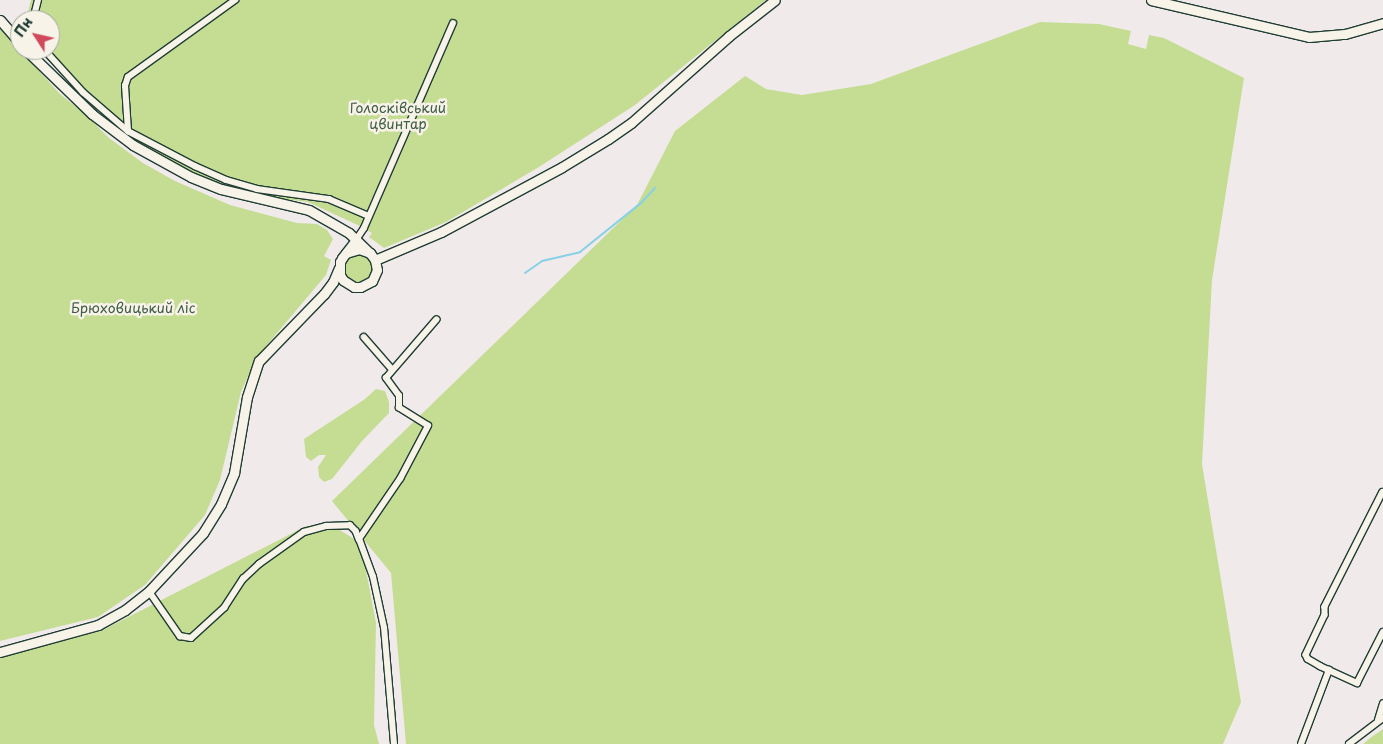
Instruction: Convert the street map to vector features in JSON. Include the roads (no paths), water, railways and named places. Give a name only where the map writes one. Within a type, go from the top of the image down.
[{"type":"street","points":[[128,131],[125,86],[128,77],[235,0]]},
{"type":"street","points":[[346,253],[359,249],[373,257],[441,232],[562,167],[631,123],[729,36],[775,0]]},
{"type":"street","points":[[1151,0],[1309,38],[1345,34],[1383,23]]},
{"type":"street","points":[[0,20],[10,32]]},
{"type":"street","points":[[0,652],[98,625],[125,610],[149,591],[203,533],[221,504],[234,473],[247,397],[259,362],[324,294],[333,282],[340,262],[356,240],[369,216],[453,23]]},
{"type":"street","points":[[36,60],[92,114],[133,145],[191,177],[221,189],[309,210],[349,233],[373,257],[377,270],[372,281],[362,286],[339,286],[324,294]]},
{"type":"street","points":[[54,60],[83,92],[128,131],[195,166],[226,180],[257,189],[322,197],[369,216]]},
{"type":"street","points":[[339,268],[343,280],[354,287]]},
{"type":"street","points":[[360,540],[400,479],[428,426],[399,408],[399,396],[386,378],[436,320]]},
{"type":"street","points":[[364,337],[392,369]]},
{"type":"street","points":[[1383,492],[1328,601],[1325,615],[1308,648],[1308,659],[1357,683],[1383,632]]},
{"type":"street","points":[[149,591],[180,636],[191,638],[224,608],[243,579],[259,564],[304,532],[326,526],[350,526],[356,530],[373,577],[384,628],[394,744]]},
{"type":"street","points":[[1300,744],[1329,670]]},
{"type":"street","points":[[1349,744],[1381,719],[1383,704]]},
{"type":"waterway","points":[[525,273],[542,261],[580,252],[641,203],[655,188]]},
{"type":"park label","name":"Голосківський цвинтар","points":[[398,116]]},
{"type":"park label","name":"Брюховицький ліс","points":[[133,308]]}]
